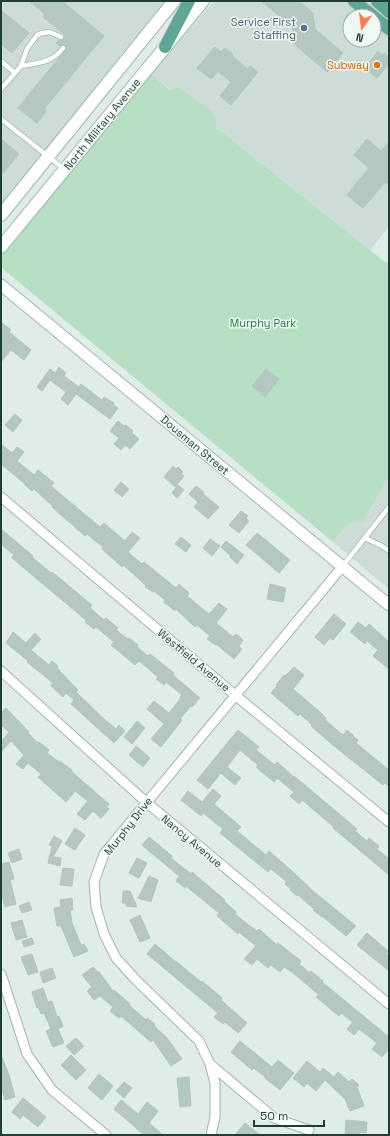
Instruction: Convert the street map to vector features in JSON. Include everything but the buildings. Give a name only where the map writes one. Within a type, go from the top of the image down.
[{"type":"main road","name":"North Military Avenue","points":[[1,215],[174,1]]},
{"type":"main road","points":[[165,47],[189,1]]},
{"type":"main road","name":"North Military Avenue","points":[[1,247],[203,1]]},
{"type":"main road","points":[[377,1],[389,12]]},
{"type":"street","name":"Dousman Street","points":[[2,287],[389,605]]},
{"type":"street","name":"Westfield Avenue","points":[[1,497],[389,822]]},
{"type":"street","name":"Murphy Drive","points":[[211,1135],[215,1117],[215,1083],[210,1064],[199,1041],[136,980],[116,958],[104,934],[96,907],[94,882],[104,854],[235,694],[342,567]]},
{"type":"street","name":"Nancy Avenue","points":[[1,671],[146,802],[389,1004]]},
{"type":"street","points":[[1,974],[27,1054],[52,1090],[106,1135]]},
{"type":"street","points":[[210,1064],[274,1118],[309,1130]]},
{"type":"lane","points":[[1,89],[22,66],[26,49],[38,35],[50,32],[61,37]]},
{"type":"lane","points":[[22,66],[52,59],[62,48]]},
{"type":"lane","points":[[1,61],[15,73]]},
{"type":"lane","points":[[1,119],[65,169]]},
{"type":"lane","points":[[342,567],[389,507]]},
{"type":"lane","points":[[364,538],[382,546],[389,551]]},
{"type":"shaded area","points":[[1,1],[174,1],[1,215]]},
{"type":"shaded area","points":[[214,1],[389,1],[389,227],[370,250],[151,74]]},
{"type":"shaded area","points":[[389,476],[389,589],[333,542]]},
{"type":"green space","name":"Murphy Park","points":[[151,74],[170,90],[179,88],[211,110],[217,123],[215,126],[385,262],[389,263],[389,476],[363,521],[349,523],[333,542],[3,269],[1,264],[1,256]]},
{"type":"place","name":"Service First Staffing","points":[[304,28]]},
{"type":"place","name":"Subway","points":[[377,65]]}]
